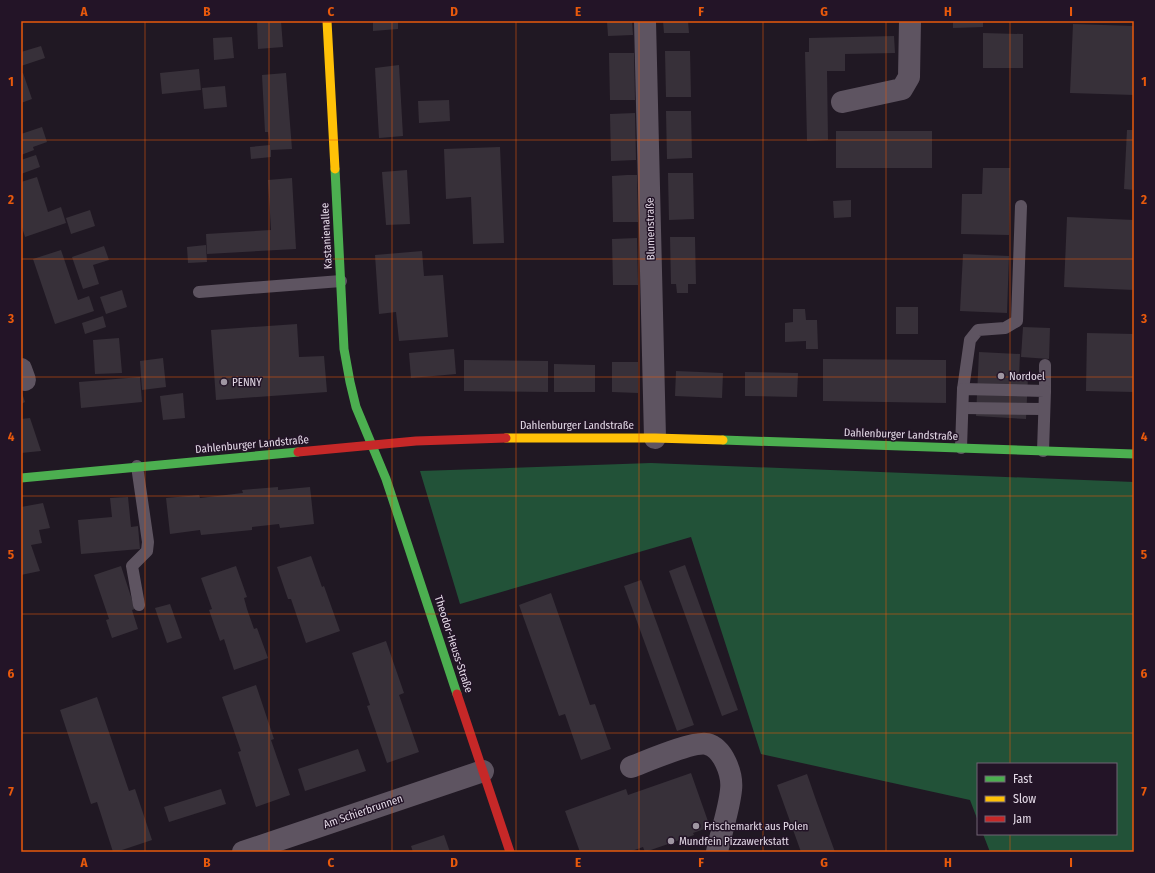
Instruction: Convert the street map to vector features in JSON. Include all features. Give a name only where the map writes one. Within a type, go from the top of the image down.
[{"type":"main road","name":"Kastanienallee","points":[[327,21],[344,349],[356,408],[372,445]]},
{"type":"main road","name":"Dahlenburger Landstraße","points":[[21,478],[372,445],[478,438],[655,438],[1134,454]]},
{"type":"main road","name":"Theodor-Heuss-Straße","points":[[372,445],[386,479],[510,852]]},
{"type":"street","name":"Blumenstraße","points":[[645,21],[655,438]]},
{"type":"street","points":[[842,102],[902,89],[910,77],[910,21]]},
{"type":"street","points":[[631,767],[692,745],[707,744],[720,752],[728,768],[731,788],[717,852]]},
{"type":"street","name":"Am Schierbrunnen","points":[[243,852],[483,771]]},
{"type":"lane","points":[[961,448],[963,389],[970,340],[978,330],[1005,328],[1017,321],[1021,206]]},
{"type":"lane","points":[[200,292],[341,281]]},
{"type":"lane","points":[[1043,451],[1045,364]]},
{"type":"lane","points":[[963,389],[1045,391]]},
{"type":"lane","points":[[963,408],[1044,409]]},
{"type":"lane","points":[[137,466],[148,542],[147,551],[132,566],[139,605]]},
{"type":"green space","points":[[651,463],[1134,482],[1134,852],[990,852],[983,835],[1117,835],[1117,763],[977,763],[977,818],[970,800],[761,754],[691,537],[460,604],[420,471]]},
{"type":"building","points":[[257,21],[281,21],[283,47],[258,49]]},
{"type":"building","points":[[373,21],[398,21],[398,29],[373,31]]},
{"type":"building","points":[[607,21],[632,21],[633,35],[608,36]]},
{"type":"building","points":[[663,21],[688,21],[689,33],[664,33]]},
{"type":"building","points":[[953,21],[983,21],[983,27],[953,28]]},
{"type":"building","points":[[1073,24],[1134,26],[1134,95],[1070,93]]},
{"type":"building","points":[[983,33],[1023,34],[1023,68],[983,68]]},
{"type":"building","points":[[894,36],[895,53],[845,54],[845,71],[827,71],[828,140],[807,141],[805,52],[809,52],[809,38]]},
{"type":"building","points":[[232,37],[234,58],[214,60],[213,38]]},
{"type":"building","points":[[41,46],[45,58],[21,66],[21,52]]},
{"type":"building","points":[[665,51],[690,51],[691,97],[666,97]]},
{"type":"building","points":[[609,53],[634,53],[635,100],[610,100]]},
{"type":"building","points":[[399,65],[403,136],[379,138],[375,68]]},
{"type":"building","points":[[199,69],[201,90],[162,94],[160,73]]},
{"type":"building","points":[[21,73],[23,73],[32,99],[21,103]]},
{"type":"building","points":[[286,73],[292,149],[271,150],[271,157],[251,159],[250,147],[270,145],[268,132],[265,132],[262,75]]},
{"type":"building","points":[[225,86],[227,107],[204,109],[202,88]]},
{"type":"building","points":[[449,100],[450,121],[419,123],[418,101]]},
{"type":"building","points":[[666,111],[691,111],[692,158],[667,159]]},
{"type":"building","points":[[635,113],[636,160],[611,161],[610,114]]},
{"type":"building","points":[[42,127],[47,142],[33,147],[34,150],[21,155],[21,134]]},
{"type":"building","points":[[1127,130],[1134,130],[1134,190],[1124,189]]},
{"type":"building","points":[[836,131],[932,131],[932,168],[836,168]]},
{"type":"building","points":[[500,147],[504,243],[473,244],[471,197],[446,199],[444,149]]},
{"type":"building","points":[[36,155],[40,167],[21,174],[21,160]]},
{"type":"building","points":[[983,168],[1010,168],[1009,235],[961,234],[962,194],[982,194]]},
{"type":"building","points":[[407,170],[410,224],[386,225],[382,172]]},
{"type":"building","points":[[668,173],[693,173],[694,219],[669,220]]},
{"type":"building","points":[[637,175],[638,222],[613,222],[612,176]]},
{"type":"building","points":[[37,177],[48,212],[61,207],[66,223],[25,237],[21,224],[21,182]]},
{"type":"building","points":[[292,178],[296,249],[207,254],[206,234],[271,230],[268,180]]},
{"type":"building","points":[[851,200],[851,217],[834,218],[833,201]]},
{"type":"building","points":[[90,210],[95,226],[71,234],[66,218]]},
{"type":"building","points":[[1067,217],[1134,220],[1134,290],[1064,287]]},
{"type":"building","points":[[670,237],[695,237],[696,284],[688,284],[688,293],[677,293],[676,284],[671,284]]},
{"type":"building","points":[[637,238],[638,285],[613,285],[612,239]]},
{"type":"building","points":[[206,245],[207,262],[188,263],[187,247]]},
{"type":"building","points":[[104,246],[109,260],[93,265],[99,284],[83,289],[72,257]]},
{"type":"building","points":[[61,250],[78,300],[89,296],[94,311],[55,324],[33,259]]},
{"type":"building","points":[[422,251],[424,276],[443,275],[448,337],[399,341],[396,312],[379,314],[375,255]]},
{"type":"building","points":[[963,254],[1009,256],[1007,313],[960,311]]},
{"type":"building","points":[[122,290],[127,307],[106,314],[100,297]]},
{"type":"building","points":[[896,307],[918,307],[918,334],[896,334]]},
{"type":"building","points":[[793,309],[805,309],[806,320],[817,320],[818,349],[806,349],[806,341],[785,342],[785,323],[793,322]]},
{"type":"building","points":[[103,316],[106,327],[85,334],[82,323]]},
{"type":"building","points":[[297,324],[299,357],[324,356],[327,392],[216,400],[211,330]]},
{"type":"building","points":[[1023,327],[1050,328],[1049,359],[1021,357]]},
{"type":"building","points":[[1087,333],[1134,334],[1134,392],[1086,391]]},
{"type":"building","points":[[119,338],[122,373],[95,374],[93,340]]},
{"type":"building","points":[[454,349],[456,374],[411,378],[409,353]]},
{"type":"building","points":[[979,352],[1020,354],[1019,377],[1028,377],[1026,419],[976,416]]},
{"type":"building","points":[[163,358],[166,387],[142,390],[140,361]]},
{"type":"building","points":[[823,359],[946,360],[946,403],[823,401]]},
{"type":"building","points":[[464,360],[548,361],[548,392],[464,391]]},
{"type":"building","points":[[612,362],[638,362],[638,393],[612,392]]},
{"type":"building","points":[[554,364],[595,365],[595,392],[554,392]]},
{"type":"building","points":[[676,371],[723,373],[722,398],[675,396]]},
{"type":"building","points":[[745,372],[798,373],[797,397],[745,396]]},
{"type":"building","points":[[140,377],[142,402],[81,408],[79,382]]},
{"type":"building","points":[[21,390],[25,402],[21,404]]},
{"type":"building","points":[[183,393],[185,418],[163,420],[160,396]]},
{"type":"building","points":[[30,418],[41,451],[21,453],[21,419]]},
{"type":"building","points":[[278,487],[278,490],[310,487],[314,524],[280,528],[279,524],[252,527],[252,530],[201,535],[200,530],[170,534],[166,498],[199,495],[200,498],[243,493],[242,490]]},
{"type":"building","points":[[128,497],[131,527],[138,526],[140,549],[81,554],[78,520],[112,517],[110,498]]},
{"type":"building","points":[[43,503],[50,528],[39,530],[42,543],[31,545],[40,571],[21,575],[21,507]]},
{"type":"building","points":[[311,556],[322,587],[324,586],[340,631],[306,643],[291,599],[288,599],[277,567]]},
{"type":"building","points":[[685,565],[738,710],[722,716],[669,571]]},
{"type":"building","points":[[121,566],[135,609],[132,610],[138,629],[112,638],[106,620],[109,619],[94,575]]},
{"type":"building","points":[[236,566],[247,597],[244,598],[247,609],[254,629],[257,628],[268,658],[234,670],[224,639],[220,641],[209,610],[212,609],[201,578]]},
{"type":"building","points":[[641,580],[694,725],[677,731],[624,586]]},
{"type":"building","points":[[551,593],[590,705],[595,704],[611,749],[581,760],[565,714],[559,716],[519,605]]},
{"type":"building","points":[[170,604],[182,638],[167,643],[155,608]]},
{"type":"building","points":[[386,641],[404,693],[399,695],[419,752],[387,763],[367,706],[370,705],[352,653]]},
{"type":"building","points":[[256,685],[274,739],[271,740],[290,795],[256,807],[238,752],[241,751],[222,697]]},
{"type":"building","points":[[97,697],[129,791],[135,789],[152,840],[116,852],[113,852],[97,802],[91,804],[60,710]]},
{"type":"building","points":[[358,749],[366,771],[305,791],[298,769]]},
{"type":"building","points":[[691,773],[710,827],[693,833],[694,835],[645,852],[643,847],[629,852],[580,852],[565,811],[626,789],[628,795]]},
{"type":"building","points":[[807,774],[835,852],[801,852],[777,785]]},
{"type":"building","points":[[221,789],[226,804],[169,822],[164,807]]},
{"type":"building","points":[[444,835],[450,852],[413,852],[411,846]]},
{"type":"traffic: fast","points":[[335,169],[344,349],[350,382],[356,407],[386,479],[457,694]]},
{"type":"traffic: fast","points":[[723,440],[1134,454]]},
{"type":"traffic: fast","points":[[21,478],[298,452]]},
{"type":"traffic: slow","points":[[327,21],[335,169]]},
{"type":"traffic: slow","points":[[506,438],[655,438],[723,440]]},
{"type":"traffic: jam","points":[[298,452],[416,441],[506,438]]},
{"type":"traffic: jam","points":[[457,694],[510,852]]},
{"type":"place","name":"Nordoel","points":[[1001,376]]},
{"type":"place","name":"PENNY","points":[[224,382]]},
{"type":"place","name":"Frischemarkt aus Polen","points":[[696,826]]},
{"type":"place","name":"Mundfein Pizzawerkstatt","points":[[671,841]]}]
